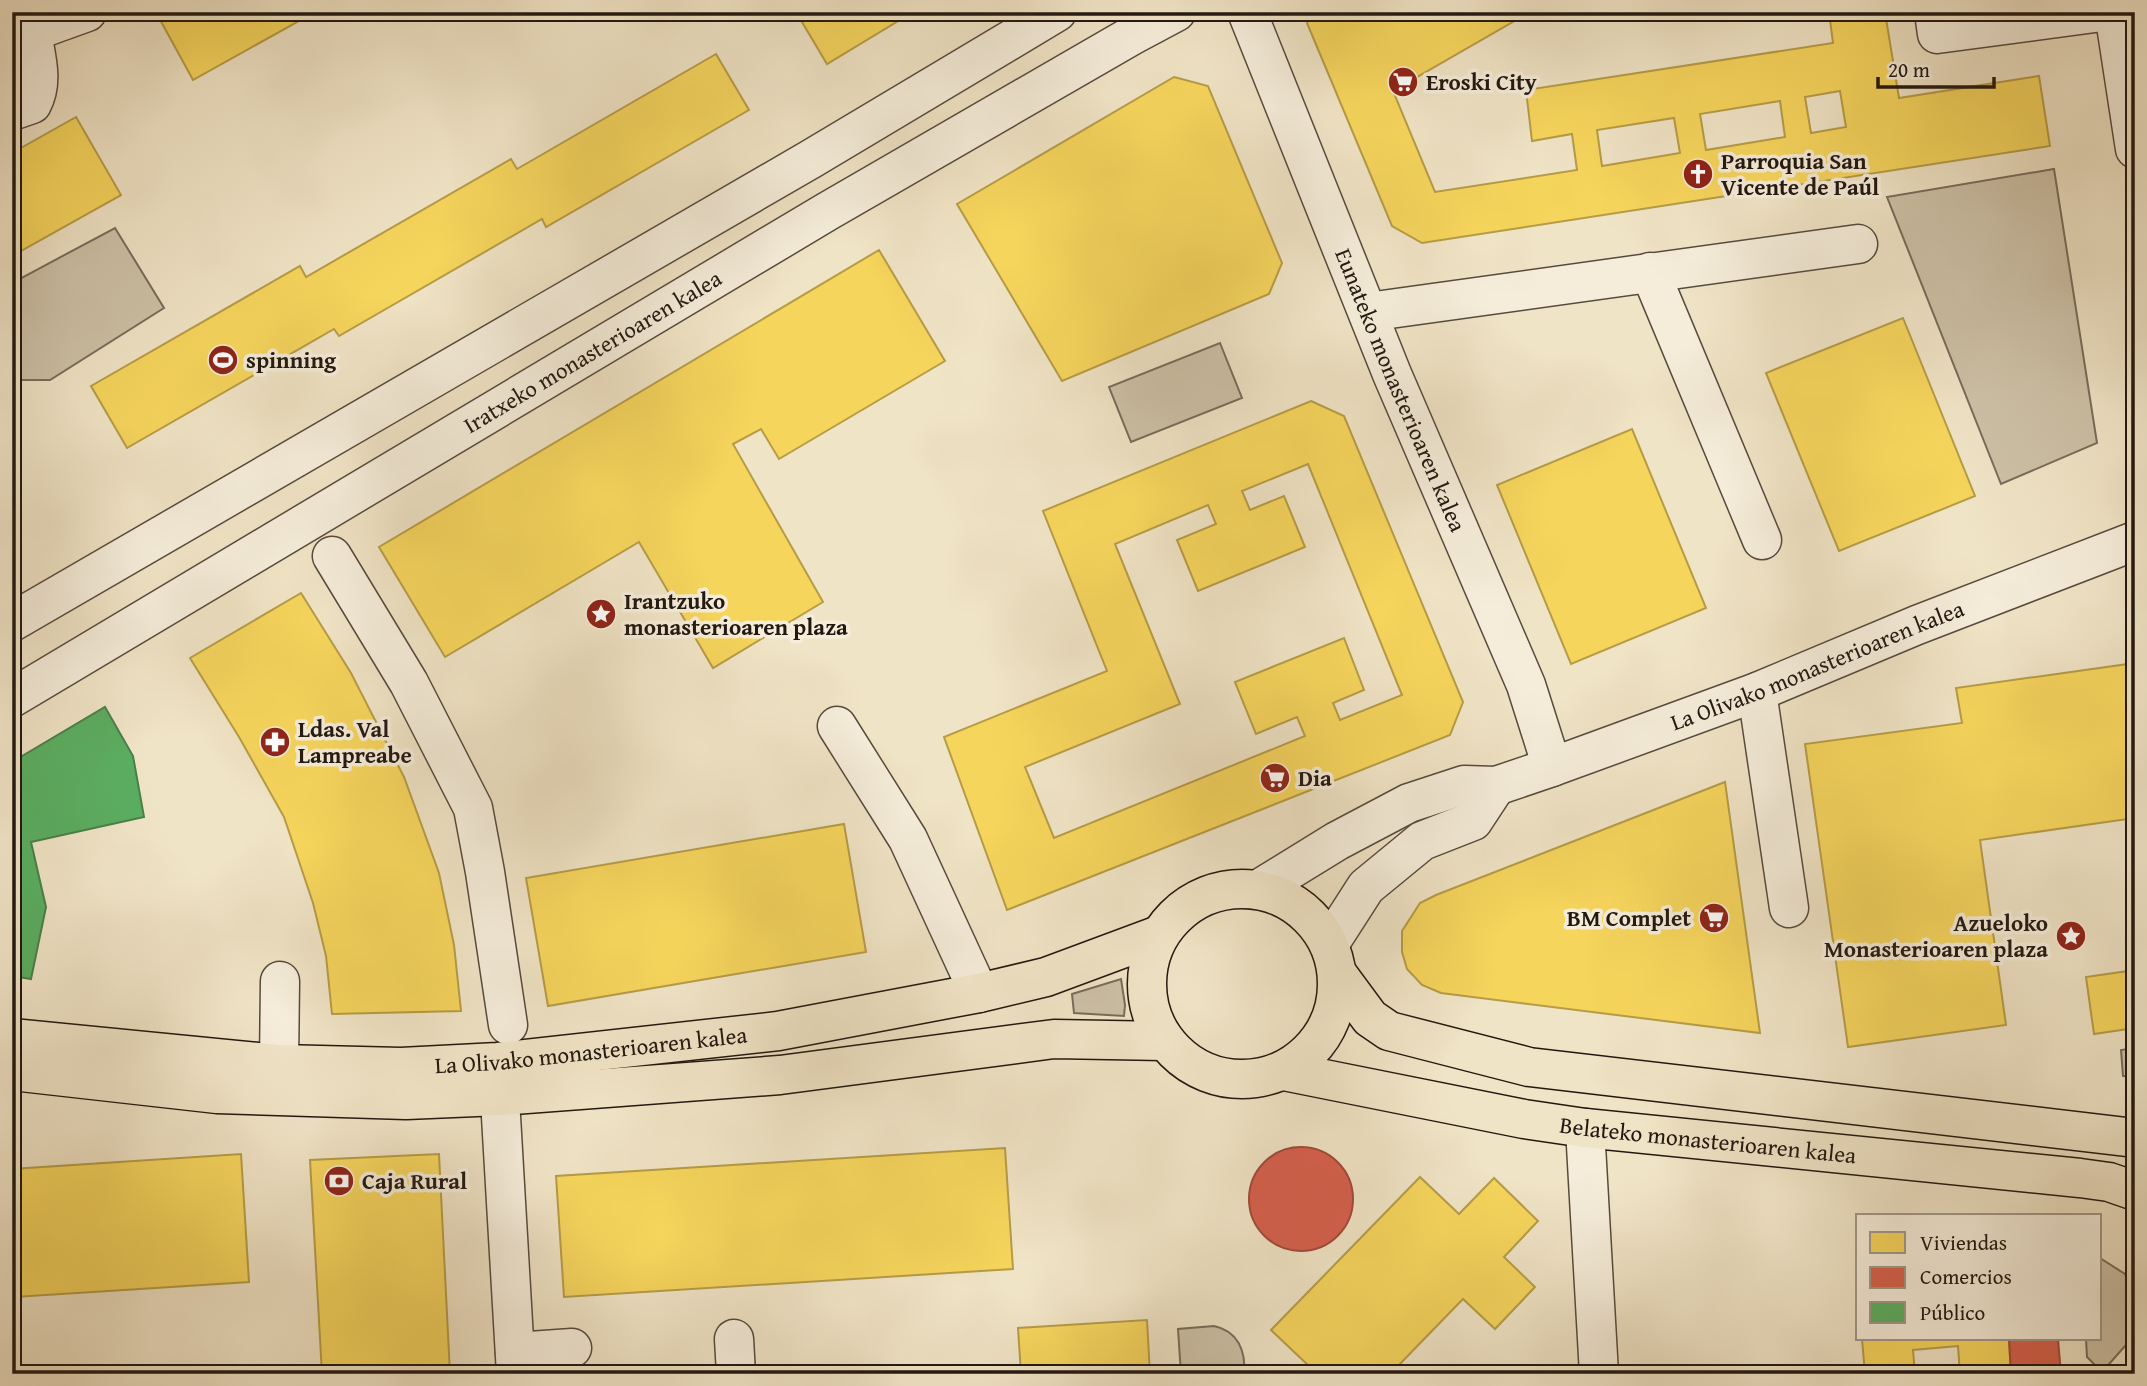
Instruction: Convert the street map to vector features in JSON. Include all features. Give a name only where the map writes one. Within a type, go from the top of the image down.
[{"type":"main road","points":[[1334,960],[1335,1005],[1327,1030],[1308,1054],[1284,1071],[1260,1079],[1233,1080],[1191,1066],[1164,1041],[1151,1017],[1146,989],[1149,963],[1159,935],[1179,914],[1201,897],[1229,891],[1259,889],[1294,903],[1315,921],[1334,960],[1370,1018],[1389,1031],[1530,1068],[2135,1138]]},
{"type":"main road","name":"La Olivako monasterioaren kalea","points":[[12,1071],[110,1084],[231,1095],[406,1100],[499,1079],[979,993],[1046,977],[1159,935]]},
{"type":"main road","name":"La Olivako monasterioaren kalea","points":[[12,1038],[279,1064],[401,1067],[499,1079],[780,1075],[1054,1039],[1164,1041]]},
{"type":"main road","name":"Belateko monasterioaren kalea","points":[[1284,1071],[1524,1119],[1585,1128],[2080,1178],[2109,1182],[2135,1191]]},
{"type":"street","points":[[17,607],[811,159],[1057,12]]},
{"type":"street","name":"Iratxeko monasterioaren kalea","points":[[12,698],[828,211],[1177,12]]},
{"type":"street","name":"Eunateko monasterioaren kalea","points":[[1247,12],[1392,374],[1526,685],[1552,767]]},
{"type":"street","points":[[1934,12],[1937,34],[2102,12]]},
{"type":"street","points":[[2114,12],[2135,149]]},
{"type":"street","points":[[12,111],[32,104],[38,92],[51,24]]},
{"type":"street","points":[[1368,312],[1858,244]]},
{"type":"street","points":[[1650,272],[1762,540]]},
{"type":"street","name":"La Olivako monasterioaren kalea","points":[[1259,889],[1337,841],[1409,803],[1464,785],[1496,786],[1552,767],[1757,692],[1917,625],[2135,541]]},
{"type":"street","points":[[332,556],[409,683],[473,808],[509,1025]]},
{"type":"street","points":[[1757,692],[1789,908]]},
{"type":"street","points":[[837,726],[908,839],[979,993]]},
{"type":"street","points":[[1334,960],[1366,887],[1422,841],[1473,821],[1496,786]]},
{"type":"street","points":[[279,1064],[280,981]]},
{"type":"street","points":[[499,1079],[516,1363],[572,1348]]},
{"type":"street","points":[[1585,1128],[1599,1374]]},
{"type":"shaded area","points":[[2054,169],[2097,443],[2001,484],[1887,197]]},
{"type":"shaded area","points":[[115,228],[164,308],[50,380],[12,380],[12,283]]},
{"type":"shaded area","points":[[1220,343],[1242,398],[1131,442],[1109,387]]},
{"type":"shaded area","points":[[1121,979],[1124,1016],[1074,1013],[1072,994]]},
{"type":"shaded area","points":[[2135,1048],[2135,1078],[2123,1076],[2121,1050]]},
{"type":"shaded area","points":[[2102,1259],[2125,1274],[2135,1301],[2133,1337],[2102,1372],[2087,1357],[2086,1340],[2102,1340]]},
{"type":"shaded area","points":[[1214,1326],[1229,1332],[1239,1343],[1244,1358],[1244,1374],[1181,1374],[1178,1329]]},
{"type":"building: Viviendas","points":[[164,12],[315,12],[193,80],[158,16]]},
{"type":"building: Viviendas","points":[[796,12],[913,12],[827,64]]},
{"type":"building: Viviendas","points":[[1313,12],[1530,12],[1393,91],[1435,192],[1577,170],[1572,134],[1532,141],[1526,90],[1833,43],[1829,12],[1885,12],[1899,98],[2039,76],[2050,146],[1422,243],[1392,226],[1307,23]],"holes":[[[1840,91],[1846,127],[1811,133],[1805,97]],[[1780,101],[1785,137],[1706,150],[1700,114]],[[1674,118],[1680,153],[1602,166],[1597,130]]]},
{"type":"building: Viviendas","points":[[716,54],[749,110],[546,227],[542,219],[339,336],[334,329],[127,448],[91,386],[300,266],[306,277],[511,159],[517,169]]},
{"type":"building: Viviendas","points":[[1174,77],[1208,86],[1282,263],[1269,294],[1062,381],[957,204]]},
{"type":"building: Viviendas","points":[[76,117],[121,195],[12,256],[12,153]]},
{"type":"building: Viviendas","points":[[879,250],[945,361],[779,459],[761,429],[733,444],[823,602],[713,668],[639,542],[445,657],[379,547]]},
{"type":"building: Viviendas","points":[[1903,318],[1975,496],[1839,551],[1766,373]]},
{"type":"building: Viviendas","points":[[1311,401],[1344,416],[1463,702],[1450,735],[1007,910],[944,737],[1107,671],[1043,511]],"holes":[[[1308,464],[1402,695],[1340,720],[1333,703],[1364,690],[1344,638],[1235,682],[1256,734],[1297,717],[1305,736],[1054,838],[1025,767],[1180,704],[1115,544],[1208,505],[1216,524],[1177,540],[1198,591],[1305,547],[1284,496],[1250,510],[1242,491]]]},
{"type":"building: Viviendas","points":[[1632,429],[1706,608],[1571,664],[1497,485]]},
{"type":"building: Viviendas","points":[[301,593],[351,673],[404,777],[439,873],[454,945],[461,1011],[332,1014],[326,956],[313,903],[284,817],[190,658]]},
{"type":"building: Viviendas","points":[[2135,663],[2135,818],[1980,840],[2006,1025],[1848,1047],[1805,744],[1962,723],[1956,688]]},
{"type":"building: Viviendas","points":[[1725,782],[1760,1033],[1441,993],[1422,985],[1407,969],[1402,952],[1402,931],[1420,903]]},
{"type":"building: Viviendas","points":[[844,824],[866,952],[548,1006],[526,878]]},
{"type":"building: Viviendas","points":[[2135,970],[2135,1028],[2094,1034],[2086,977]]},
{"type":"building: Viviendas","points":[[1005,1148],[1013,1269],[564,1297],[556,1176]]},
{"type":"building: Viviendas","points":[[241,1154],[249,1282],[15,1297],[12,1169]]},
{"type":"building: Viviendas","points":[[439,1154],[450,1374],[322,1374],[310,1160]]},
{"type":"building: Viviendas","points":[[1420,1177],[1459,1214],[1494,1178],[1538,1221],[1504,1257],[1535,1287],[1495,1329],[1463,1299],[1395,1369],[1400,1374],[1304,1374],[1310,1367],[1271,1330]]},
{"type":"building: Viviendas","points":[[1147,1320],[1150,1374],[1021,1374],[1018,1328]]},
{"type":"building: Viviendas","points":[[1862,1340],[2009,1340],[2011,1374],[1960,1374],[1958,1346],[1913,1350],[1915,1374],[1865,1374]]},
{"type":"building: Comercios","points":[[1301,1147],[1321,1151],[1338,1162],[1349,1179],[1353,1199],[1349,1219],[1338,1236],[1321,1247],[1301,1251],[1281,1247],[1264,1236],[1253,1219],[1249,1199],[1253,1179],[1264,1162],[1281,1151]]},
{"type":"building: Comercios","points":[[2009,1340],[2058,1340],[2061,1374],[2011,1374]]},
{"type":"building: Público","points":[[105,707],[133,756],[144,817],[31,842],[46,907],[31,979],[12,976],[12,762]]},
{"type":"place","name":"Eroski City","points":[[1403,82]]},
{"type":"place","name":"Parroquia San Vicente de Paúl","points":[[1698,174]]},
{"type":"place","name":"spinning","points":[[223,360]]},
{"type":"place","name":"Irantzuko monasterioaren plaza","points":[[601,614]]},
{"type":"place","name":"Ldas. Val Lampreabe","points":[[275,742]]},
{"type":"place","name":"Dia","points":[[1275,778]]},
{"type":"place","name":"BM Complet","points":[[1714,918]]},
{"type":"place","name":"Azueloko Monasterioaren plaza","points":[[2071,936]]},
{"type":"place","name":"Caja Rural","points":[[339,1181]]}]
